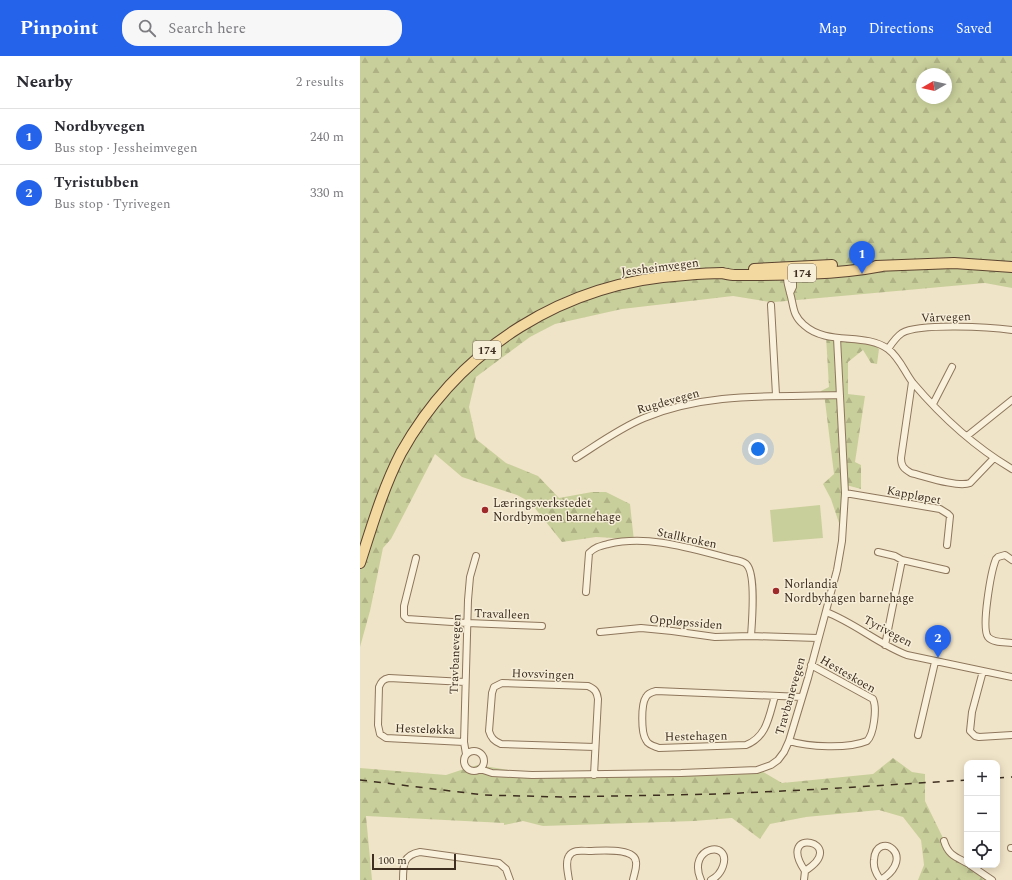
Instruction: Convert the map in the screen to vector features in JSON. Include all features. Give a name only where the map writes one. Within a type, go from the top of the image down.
[{"type":"main road","name":"Jessheimvegen","points":[[360,563],[383,494],[401,455],[415,430],[450,385],[476,359],[519,326],[543,313],[587,294],[610,287],[651,278],[722,273],[733,275],[856,264],[882,266],[954,263],[1012,267]]},
{"type":"street","points":[[790,271],[787,284],[795,313],[804,325],[813,332],[837,338],[869,342],[888,350],[905,369],[912,382],[932,404],[994,458],[1012,469]]},
{"type":"street","points":[[771,305],[776,396]]},
{"type":"street","name":"Vårvegen","points":[[888,350],[902,333],[922,328],[973,327],[1012,330]]},
{"type":"street","name":"Travbanevegen","points":[[480,769],[492,773],[526,775],[594,775],[757,770],[771,765],[778,760],[789,741],[826,612],[840,554],[844,523],[845,493],[837,338]]},
{"type":"street","points":[[932,404],[952,367]]},
{"type":"street","points":[[912,382],[901,458],[902,466],[905,470],[911,473],[965,485],[970,483],[994,458]]},
{"type":"street","name":"Rugdevegen","points":[[576,458],[628,425],[658,413],[709,401],[742,397],[840,395]]},
{"type":"street","points":[[968,436],[1012,400]]},
{"type":"street","name":"Kappløpet","points":[[845,493],[940,509],[950,516],[947,544]]},
{"type":"street","name":"Stallkroken","points":[[586,592],[590,554],[593,549],[617,542],[646,541],[668,543],[744,562],[750,570],[753,599],[751,636]]},
{"type":"street","points":[[878,552],[895,556],[902,560],[946,570]]},
{"type":"street","name":"Travbanevegen","points":[[466,754],[464,742],[467,624],[470,577],[476,556]]},
{"type":"street","points":[[1012,560],[1005,556],[998,557],[996,559],[989,593],[985,625],[987,636],[991,639],[1012,644]]},
{"type":"street","name":"Travalleen","points":[[416,558],[404,606],[404,616],[407,619],[412,621],[467,624],[542,626]]},
{"type":"street","points":[[885,645],[902,560]]},
{"type":"street","name":"Tyrivegen","points":[[826,612],[859,628],[885,645],[907,655],[1012,677]]},
{"type":"street","name":"Oppløpssiden","points":[[600,632],[641,628],[702,636],[818,638]]},
{"type":"street","points":[[918,735],[935,662]]},
{"type":"street","name":"Hesteskoen","points":[[789,741],[802,745],[822,746],[851,744],[867,741],[871,735],[876,709],[873,699],[811,665]]},
{"type":"street","points":[[983,671],[972,712],[970,731],[975,736],[979,737],[1012,735]]},
{"type":"street","name":"Hesteløkka","points":[[464,742],[386,738],[380,734],[378,725],[379,687],[381,682],[385,679],[465,682]]},
{"type":"street","name":"Hovsvingen","points":[[594,775],[598,699],[597,692],[594,688],[588,686],[502,684],[494,687],[492,693],[490,731],[493,740],[496,742],[501,744],[595,747]]},
{"type":"street","name":"Hestehagen","points":[[775,696],[764,731],[758,738],[746,745],[659,748],[648,743],[642,731],[643,703],[646,695],[651,692],[656,691],[802,697]]},
{"type":"street","points":[[475,751],[482,756],[484,761],[483,766],[480,769],[473,771],[466,768],[463,761],[466,754],[475,751]]},
{"type":"street","points":[[944,841],[949,852],[964,861]]},
{"type":"street","points":[[804,880],[805,871],[798,858],[797,852],[799,847],[804,843],[810,842],[819,848],[819,859],[805,871]]},
{"type":"street","points":[[883,846],[890,846],[895,850],[897,856],[896,863],[894,870],[881,880],[874,866],[874,858],[877,850],[883,846]]},
{"type":"street","points":[[701,880],[697,869],[698,862],[702,855],[710,849],[717,849],[722,852],[724,864],[718,875],[711,880]]},
{"type":"street","points":[[569,880],[567,861],[569,856],[575,851],[622,852],[632,854],[636,862],[633,880]]},
{"type":"street","points":[[403,880],[403,868],[406,859],[410,855],[420,852],[499,863],[506,869],[510,880]]},
{"type":"street","points":[[974,868],[992,880]]},
{"type":"green space","points":[[360,56],[1012,56],[1012,288],[985,283],[775,302],[770,304],[770,302],[733,296],[622,309],[555,324],[530,337],[476,377],[469,407],[476,439],[506,463],[538,476],[559,498],[592,492],[606,492],[630,504],[634,541],[596,537],[562,542],[530,502],[517,495],[462,477],[435,454],[391,539],[383,548],[370,611],[360,647]]},
{"type":"green space","points":[[826,336],[867,339],[879,349],[877,364],[871,363],[863,350],[848,362],[848,394],[865,396],[855,462],[861,465],[861,489],[846,485],[843,535],[831,499],[823,484],[834,474],[824,393],[820,393],[829,387]]},
{"type":"green space","points":[[820,505],[823,538],[773,542],[770,510]]},
{"type":"green space","points":[[893,758],[912,772],[925,774],[925,801],[944,840],[957,855],[964,859],[964,868],[979,868],[986,872],[993,880],[918,880],[924,865],[921,840],[903,817],[879,810],[806,817],[770,824],[760,839],[732,818],[694,821],[543,826],[523,821],[504,825],[504,823],[366,816],[372,880],[360,880],[360,768],[446,775],[478,765],[526,773],[636,773],[661,776],[729,775],[760,770],[782,783],[873,774]]},
{"type":"railway","points":[[1000,778],[1012,777]]},
{"type":"railway","points":[[360,780],[484,795],[561,797],[720,794],[964,780]]},
{"type":"place","name":"Nordbyvegen","points":[[862,274]]},
{"type":"place","name":"Læringsverkstedet Nordbymoen barnehage","points":[[485,510]]},
{"type":"place","name":"Norlandia Nordbyhagen barnehage","points":[[776,591]]},
{"type":"place","name":"Tyristubben","points":[[938,658]]}]
